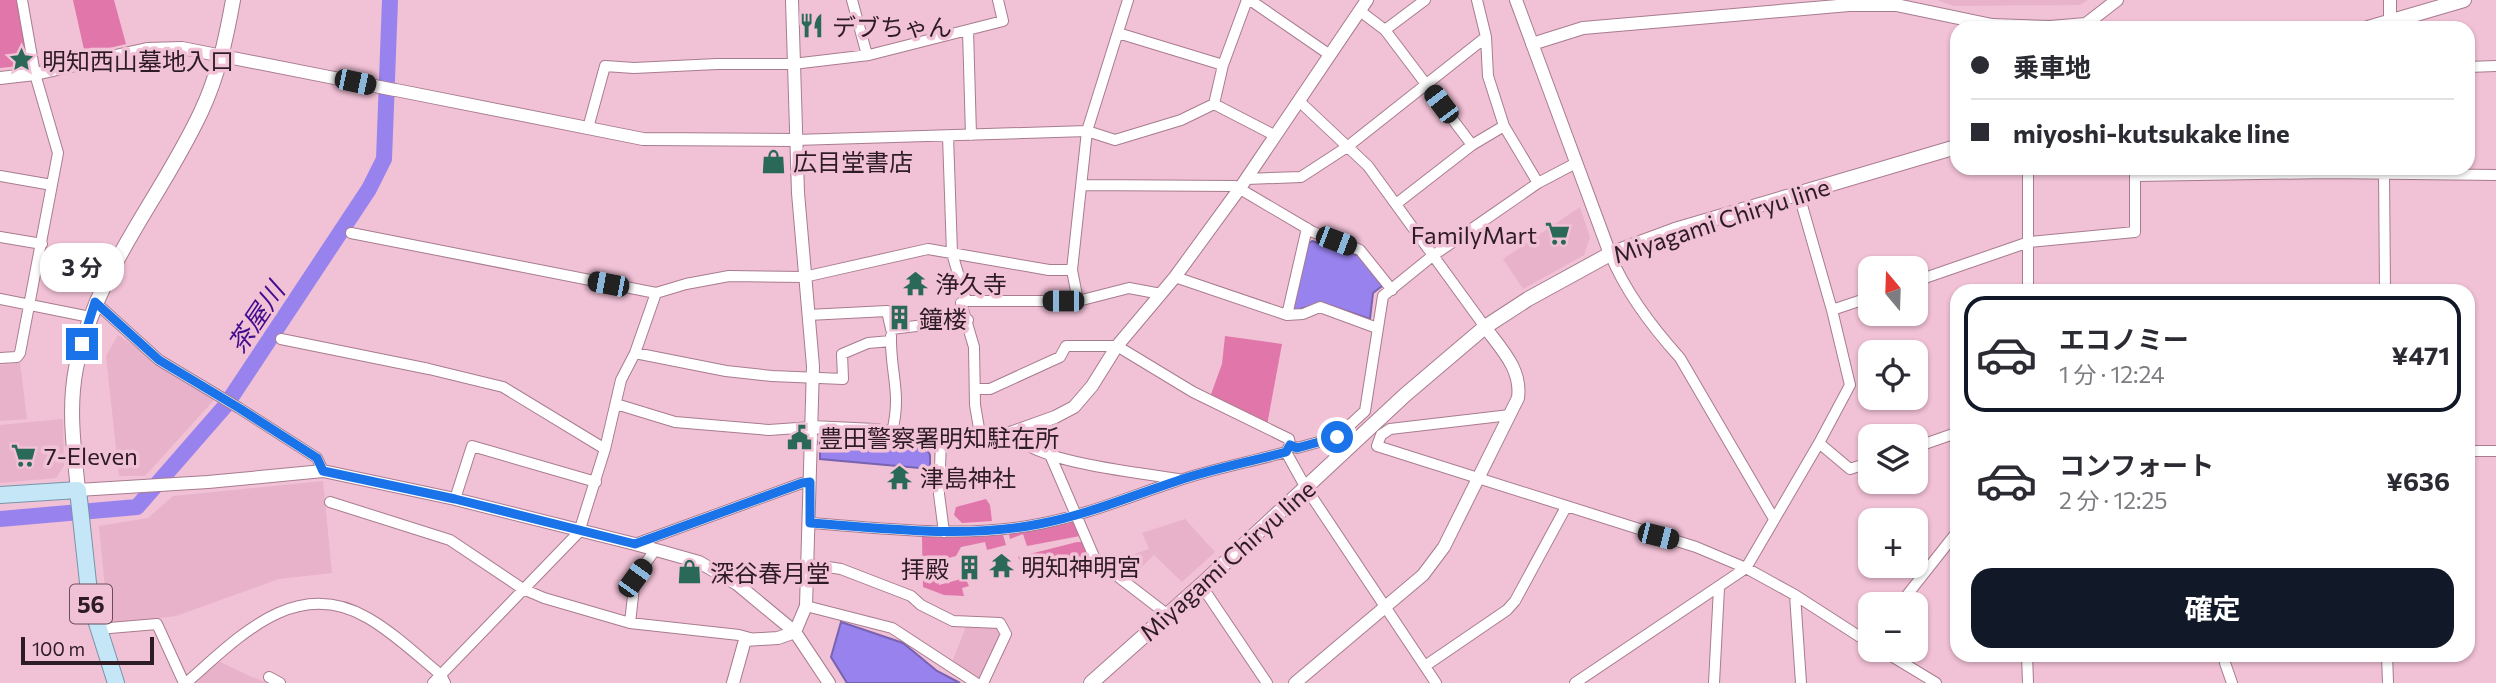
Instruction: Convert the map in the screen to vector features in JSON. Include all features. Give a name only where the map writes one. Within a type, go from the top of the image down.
[{"type":"main road","points":[[0,495],[79,496],[72,402],[76,371],[90,317],[117,259],[200,115],[222,55],[233,0]]},
{"type":"main road","points":[[2402,21],[2464,0]]},
{"type":"main road","name":"Miyagami Chiryu line","points":[[1091,683],[1405,395],[1485,327],[1528,299],[1610,254],[1675,230],[1950,149]]},
{"type":"main road","name":"56","points":[[79,496],[90,601],[116,683]]},
{"type":"street","points":[[0,358],[17,356],[20,353],[58,153],[35,75],[22,0]]},
{"type":"street","points":[[330,502],[450,540],[523,589],[544,598],[630,623],[750,638],[778,638],[795,632],[806,606],[813,378],[796,139],[792,0]]},
{"type":"street","points":[[852,0],[867,55]]},
{"type":"street","points":[[588,128],[605,66],[635,68],[717,64],[793,65],[867,55],[1003,21],[998,0]]},
{"type":"street","points":[[1078,301],[1072,270],[1087,131],[1128,0]]},
{"type":"street","points":[[1214,104],[1223,65],[1248,0],[1330,55]]},
{"type":"street","points":[[1385,30],[1425,0]]},
{"type":"street","points":[[1477,0],[1486,37],[1488,76],[1504,125],[1538,183]]},
{"type":"street","points":[[1516,0],[1610,254],[1644,312],[1680,358],[1774,519]]},
{"type":"street","points":[[2090,21],[2117,0]]},
{"type":"street","points":[[2390,0],[2390,21]]},
{"type":"street","points":[[616,404],[675,422],[769,430],[812,427],[892,432],[941,441],[981,440],[1013,432],[1074,407],[1092,386],[1117,346],[1175,277],[1243,184],[1363,5],[1472,145]]},
{"type":"street","points":[[1532,44],[1583,28],[1849,5],[1896,5],[1966,21]]},
{"type":"street","points":[[968,30],[971,135]]},
{"type":"street","points":[[1118,33],[1223,65]]},
{"type":"street","points":[[1083,185],[1235,186],[1301,177],[1347,147],[1486,37]]},
{"type":"street","points":[[0,78],[35,75],[147,49],[182,48],[643,139],[717,141],[1087,131],[1115,140],[1181,120],[1214,104]]},
{"type":"street","points":[[2475,67],[2496,66]]},
{"type":"street","points":[[1295,683],[1423,575],[1444,547],[1518,398],[1519,380],[1513,366],[1431,257],[1368,166],[1299,101]]},
{"type":"street","points":[[1214,104],[1274,135]]},
{"type":"street","points":[[1396,204],[1472,145],[1504,125]]},
{"type":"street","points":[[948,136],[953,253],[966,301]]},
{"type":"street","points":[[810,523],[944,532],[988,531],[1038,524],[1078,515],[1180,480],[1337,437],[1365,411],[1382,296],[1431,257],[1538,183],[1576,163]]},
{"type":"street","points":[[2475,174],[2496,175]]},
{"type":"street","points":[[2028,175],[2028,284]]},
{"type":"street","points":[[1928,277],[2029,242],[2134,232],[2135,176],[2195,175]]},
{"type":"street","points":[[2384,175],[2385,284]]},
{"type":"street","points":[[0,176],[52,185]]},
{"type":"street","points":[[1243,184],[1307,228],[1360,250],[1391,290]]},
{"type":"street","points":[[1576,683],[1746,568],[1850,384],[1799,195]]},
{"type":"street","points":[[1287,315],[1307,228]]},
{"type":"street","points":[[351,233],[656,293],[729,276],[804,277],[928,249],[1049,270],[1072,270]]},
{"type":"street","points":[[0,237],[41,244]]},
{"type":"street","points":[[1175,277],[1287,315],[1303,314],[1320,307],[1377,328]]},
{"type":"street","points":[[981,440],[975,405],[974,347],[961,303],[1078,301],[1129,288],[1161,294]]},
{"type":"street","points":[[98,629],[157,624],[185,683],[235,640],[271,615],[294,606],[323,602],[344,607],[369,618],[440,680],[579,532],[596,482],[621,380],[635,353],[656,293]]},
{"type":"street","points":[[0,299],[90,317]]},
{"type":"street","points":[[1832,310],[1858,301]]},
{"type":"street","points":[[95,302],[159,360],[317,458],[323,471]]},
{"type":"street","points":[[808,315],[887,311],[898,394],[892,432]]},
{"type":"street","points":[[635,353],[772,376],[843,379],[842,354],[891,335],[968,320]]},
{"type":"street","points":[[281,339],[503,387],[605,449]]},
{"type":"street","points":[[975,389],[990,389],[1060,356],[1066,346],[1117,346],[1193,392],[1289,439],[1288,449],[1306,488],[1436,683]]},
{"type":"street","points":[[1510,415],[1390,429],[1381,435],[1377,446],[1635,530],[1677,541],[1746,568],[1858,634]]},
{"type":"street","points":[[1013,432],[1021,444],[1051,457],[1180,480]]},
{"type":"street","points":[[1928,443],[1950,435]]},
{"type":"street","points":[[941,441],[939,494],[944,532]]},
{"type":"street","points":[[1819,443],[1850,469],[1858,466]]},
{"type":"street","points":[[455,499],[472,446],[596,482]]},
{"type":"street","points":[[2475,451],[2496,451]]},
{"type":"street","points":[[1051,457],[1095,559],[1168,615]]},
{"type":"street","points":[[79,496],[142,485],[323,471],[455,499],[699,562],[737,584],[795,632],[829,683]]},
{"type":"street","points":[[635,544],[810,482]]},
{"type":"street","points":[[1425,666],[1507,610],[1515,601],[1566,507]]},
{"type":"street","points":[[1909,592],[1950,541]]},
{"type":"street","points":[[630,623],[635,578],[655,550]]},
{"type":"street","points":[[808,564],[841,569],[911,596],[920,605],[953,621],[999,623],[1006,634],[983,683]]},
{"type":"street","points":[[1201,584],[1267,683]]},
{"type":"street","points":[[1714,683],[1719,588]]},
{"type":"street","points":[[1795,595],[1801,683]]},
{"type":"street","points":[[806,606],[892,628],[976,683]]},
{"type":"street","points":[[733,683],[742,647],[745,640],[750,638]]},
{"type":"street","points":[[1901,662],[1936,683]]},
{"type":"street","points":[[2027,662],[2028,683]]},
{"type":"street","points":[[2225,662],[2232,683]]},
{"type":"street","points":[[2387,662],[2388,683]]},
{"type":"street","points":[[269,677],[280,683]]},
{"type":"shaded area","points":[[0,0],[18,0],[29,65],[0,68]]},
{"type":"shaded area","points":[[73,0],[114,0],[126,44],[85,54]]},
{"type":"shaded area","points":[[1937,0],[2088,0],[2080,5],[1954,6]]},
{"type":"shaded area","points":[[1580,207],[1590,237],[1584,255],[1523,289],[1503,259]]},
{"type":"shaded area","points":[[1312,241],[1360,256],[1382,286],[1373,293],[1370,319],[1323,303],[1292,311],[1308,244]]},
{"type":"shaded area","points":[[118,335],[214,400],[145,476],[119,476],[106,356]]},
{"type":"shaded area","points":[[1225,336],[1282,344],[1267,425],[1210,397],[1222,364]]},
{"type":"shaded area","points":[[20,363],[27,419],[0,421],[0,365]]},
{"type":"shaded area","points":[[63,419],[64,466],[56,478],[0,483],[0,425]]},
{"type":"shaded area","points":[[825,437],[876,439],[926,448],[930,455],[930,469],[820,459],[820,442]]},
{"type":"shaded area","points":[[323,481],[332,573],[279,579],[176,616],[112,624],[106,599],[99,526],[148,518],[173,496]]},
{"type":"shaded area","points":[[986,499],[990,505],[992,521],[962,523],[954,515],[956,507]]},
{"type":"shaded area","points":[[1185,519],[1215,552],[1182,582],[1154,555],[1131,577],[1113,561],[1149,549],[1142,533]]},
{"type":"shaded area","points":[[1076,522],[1080,536],[1027,546],[1023,534],[1010,539],[1009,534]]},
{"type":"shaded area","points":[[1003,535],[1006,545],[987,550],[985,542],[961,547],[956,556],[934,562],[939,585],[965,578],[969,586],[962,588],[964,596],[944,595],[923,587],[922,537]]},
{"type":"shaded area","points":[[1083,542],[1089,559],[1036,568],[1035,573],[1027,575],[1018,557]]},
{"type":"shaded area","points":[[841,622],[903,643],[937,671],[960,683],[847,683],[831,657]]},
{"type":"shaded area","points":[[967,624],[999,625],[1001,633],[979,681],[951,665]]},
{"type":"shaded area","points":[[216,660],[252,677],[270,683],[192,683]]},
{"type":"waterway","name":"茶屋川","points":[[0,519],[137,507],[226,405],[369,189],[384,159],[390,0]]},
{"type":"place","name":"デブちゃん","points":[[812,26]]},
{"type":"place","name":"明知西山墓地入口","points":[[22,60]]},
{"type":"place","name":"広目堂書店","points":[[773,161]]},
{"type":"place","name":"FamilyMart","points":[[1557,234]]},
{"type":"place","name":"浄久寺","points":[[915,283]]},
{"type":"place","name":"鐘楼","points":[[899,318]]},
{"type":"place","name":"豊田警察署明知駐在所","points":[[799,437]]},
{"type":"place","name":"7-Eleven","points":[[24,455]]},
{"type":"place","name":"津島神社","points":[[900,477]]},
{"type":"place","name":"明知神明宮","points":[[1001,566]]},
{"type":"place","name":"拝殿","points":[[969,568]]},
{"type":"place","name":"深谷春月堂","points":[[690,572]]},
{"type":"route","points":[[82,344],[95,302],[159,360],[317,458],[323,471],[455,499],[635,544],[810,482],[810,523],[944,532],[988,531],[1038,524],[1078,515],[1180,480],[1286,452],[1290,445],[1297,448],[1337,437]]}]
